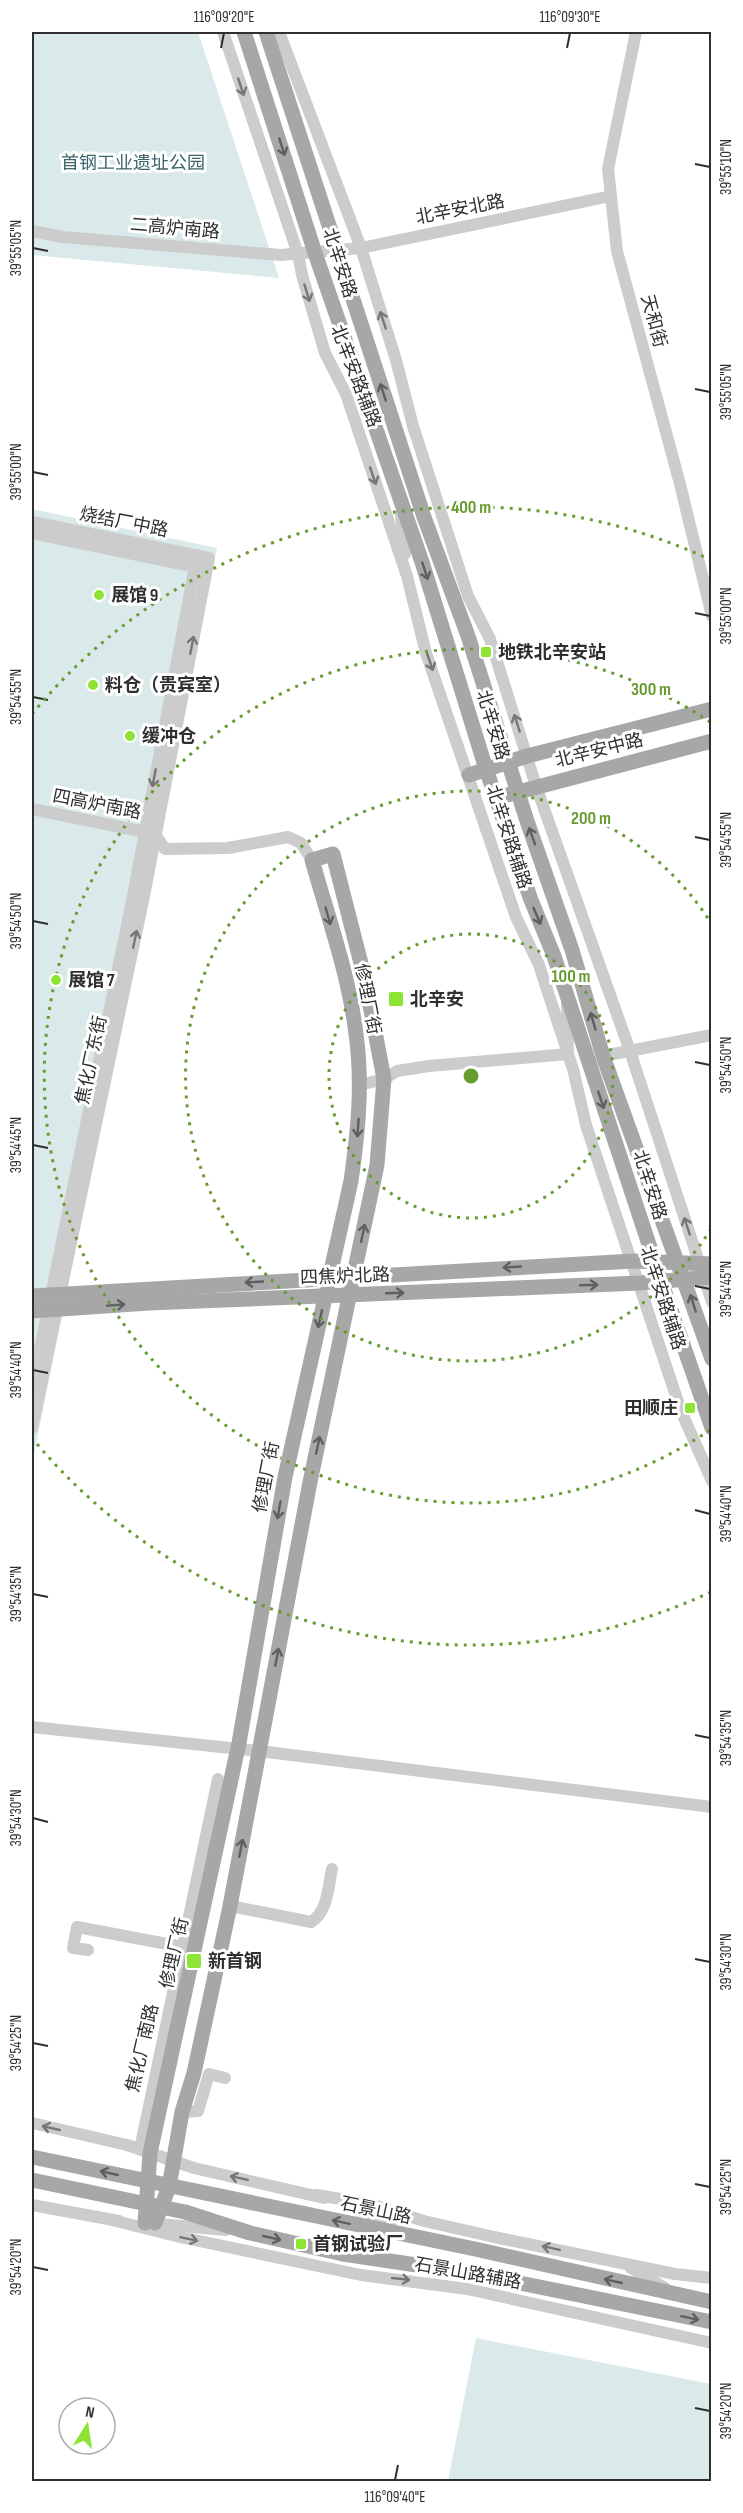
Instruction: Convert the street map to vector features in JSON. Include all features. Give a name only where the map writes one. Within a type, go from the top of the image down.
[{"type":"main road","name":"北辛安路","points":[[244,32],[315,253],[400,495],[486,770],[567,993],[660,1281],[711,1428]]},
{"type":"main road","name":"北辛安路","points":[[271,34],[338,252],[424,518],[468,636],[517,791],[572,950],[603,1056],[685,1279],[711,1359]]},
{"type":"main road","name":"北辛安中路","points":[[469,775],[527,756],[711,710]]},
{"type":"main road","name":"北辛安中路","points":[[496,799],[517,791],[711,741]]},
{"type":"main road","name":"修理厂街","points":[[150,2223],[153,2205],[147,2182],[145,2151],[237,1749],[285,1477],[351,1181],[358,1132],[360,1085],[357,1035],[349,988],[312,860],[333,854],[365,979],[384,1079],[377,1165],[310,1482],[230,1906],[194,2073],[182,2112],[169,2187],[153,2205]]},
{"type":"main road","name":"四焦炉北路","points":[[32,1296],[633,1261],[678,1263],[706,1270]]},
{"type":"main road","name":"四焦炉北路","points":[[32,1311],[149,1303],[640,1283],[685,1279],[706,1270]]},
{"type":"main road","name":"石景山路","points":[[32,2157],[711,2302]]},
{"type":"main road","points":[[32,2180],[153,2205],[250,2233],[343,2254],[470,2273],[711,2322]]},
{"type":"street","name":"北辛安路辅路","points":[[223,32],[298,254],[325,353],[346,394],[407,576],[426,653],[516,917],[539,965],[568,1054],[586,1125],[684,1419],[711,1481]]},
{"type":"street","points":[[231,57],[232,32]]},
{"type":"street","name":"天和街","points":[[636,32],[608,169],[617,251],[680,484],[711,616]]},
{"type":"street","name":"北辛安路辅路","points":[[271,34],[361,248],[427,469],[468,596],[490,639],[536,786],[706,1270],[711,1302]]},
{"type":"street","name":"北辛安北路","points":[[315,253],[361,248],[611,196]]},
{"type":"street","name":"二高炉南路","points":[[32,231],[62,237],[298,254],[315,253]]},
{"type":"street","points":[[424,518],[427,469]]},
{"type":"street","points":[[400,495],[407,576]]},
{"type":"street","name":"烧结厂中路","points":[[32,522],[202,562]]},
{"type":"street","name":"烧结厂中路","points":[[32,533],[202,562]]},
{"type":"street","name":"焦化厂东街","points":[[32,1428],[56,1294],[202,562]]},
{"type":"street","name":"四高炉南路","points":[[32,809],[149,833]]},
{"type":"street","points":[[149,833],[165,849],[239,847],[288,837],[301,843],[312,860]]},
{"type":"street","points":[[360,1085],[384,1079],[397,1071],[429,1066],[568,1054],[567,993]]},
{"type":"street","points":[[603,1056],[711,1035]]},
{"type":"street","name":"焦化厂东街","points":[[32,1388],[53,1310]]},
{"type":"street","points":[[32,1727],[259,1751],[711,1807]]},
{"type":"street","name":"焦化厂南路","points":[[145,2151],[183,1947],[218,1779]]},
{"type":"street","points":[[230,1906],[311,1922],[319,1918],[324,1908],[332,1869]]},
{"type":"street","points":[[88,1950],[73,1948],[77,1927],[183,1947]]},
{"type":"street","points":[[182,2112],[198,2111],[209,2074],[225,2078]]},
{"type":"street","points":[[32,2123],[145,2151],[194,2168],[316,2195],[367,2203],[424,2221],[623,2264],[711,2278]]},
{"type":"street","points":[[316,2195],[357,2209],[406,2236]]},
{"type":"street","points":[[32,2205],[112,2220],[250,2233]]},
{"type":"street","name":"石景山路辅路","points":[[112,2220],[180,2237],[361,2275],[457,2287],[711,2343]]},
{"type":"street","points":[[623,2264],[685,2298]]},
{"type":"green space","name":"首钢工业遗址公园","points":[[32,32],[198,32],[279,278],[32,255]]},
{"type":"green space","points":[[32,509],[217,548],[32,1464]]},
{"type":"green space","points":[[476,2338],[711,2384],[711,2481],[448,2481]]},
{"type":"place","name":"展馆 9","points":[[99,595]]},
{"type":"place","name":"地铁北辛安站","points":[[486,652]]},
{"type":"place","name":"料仓（贵宾室）","points":[[93,685]]},
{"type":"place","name":"缓冲仓","points":[[130,736]]},
{"type":"place","name":"展馆 7","points":[[56,980]]},
{"type":"place","name":"北辛安","points":[[396,999]]},
{"type":"place","name":"田顺庄","points":[[690,1408]]},
{"type":"place","name":"新首钢","points":[[194,1961]]},
{"type":"place","name":"首钢试验厂","points":[[301,2244]]}]
